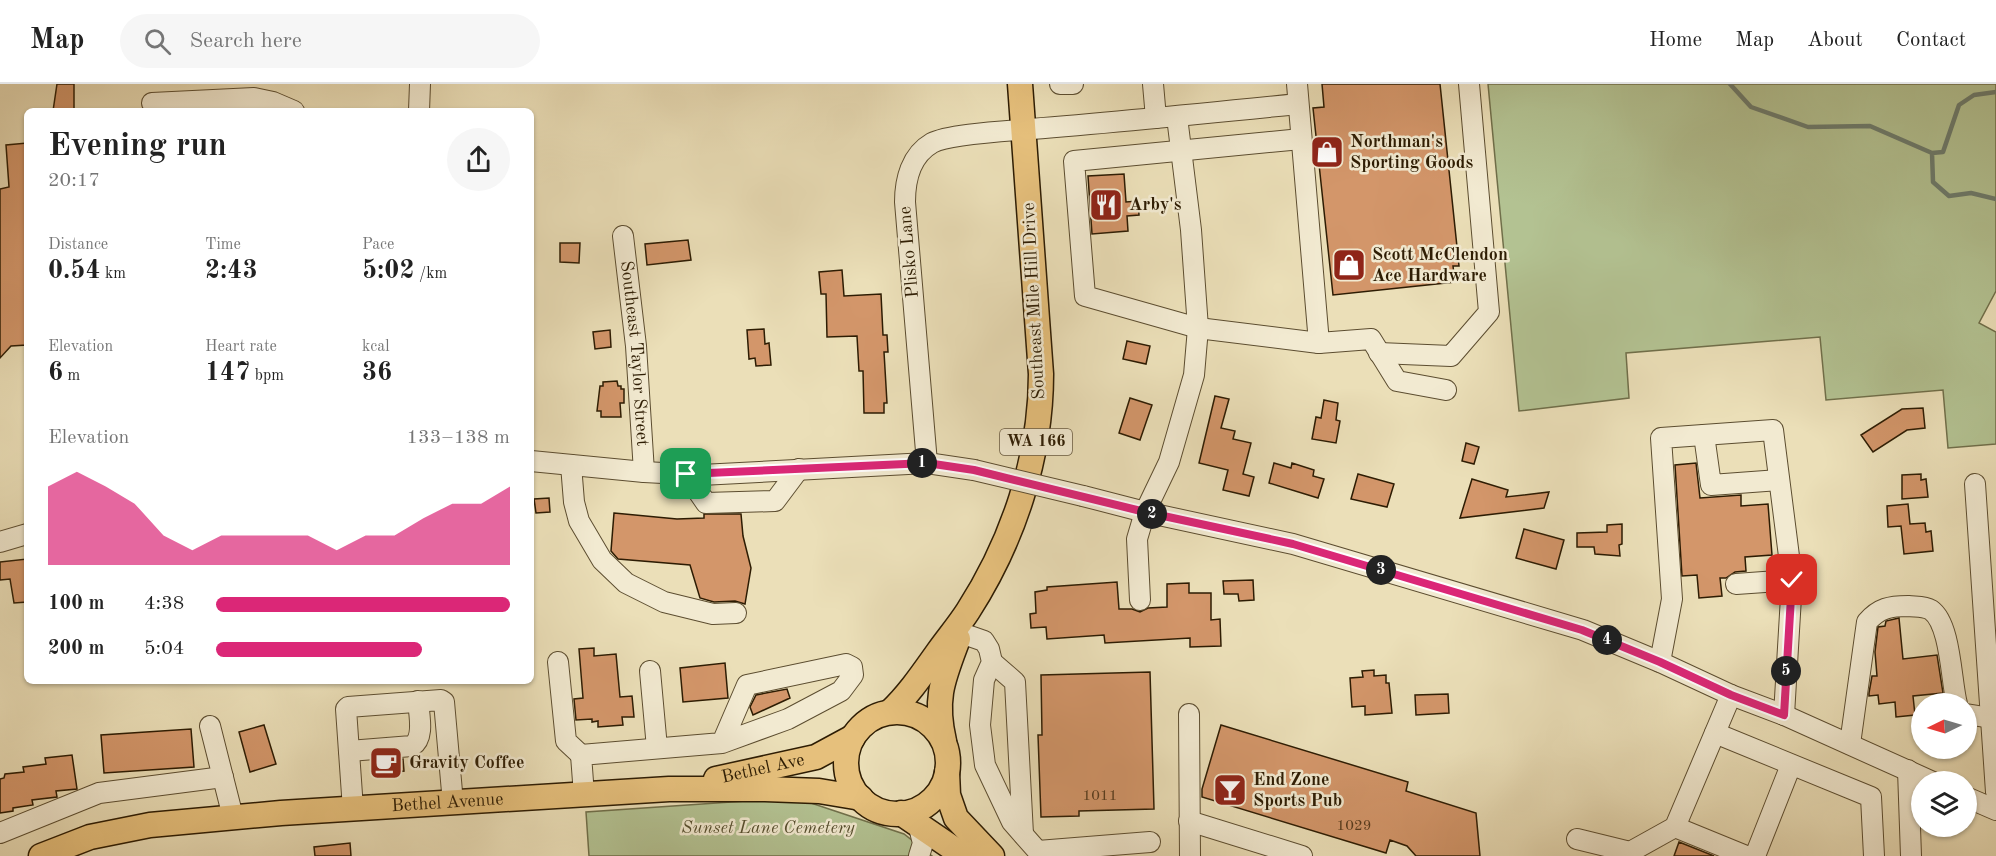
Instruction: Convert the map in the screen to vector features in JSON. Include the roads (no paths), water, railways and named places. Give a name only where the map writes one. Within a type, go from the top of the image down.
[{"type":"main road","name":"Southeast Mile Hill Drive","points":[[946,758],[938,704],[944,675],[964,622],[1008,536],[1033,458],[1041,403],[1039,343],[1020,84]]},
{"type":"main road","name":"Southeast Mile Hill Drive","points":[[890,712],[907,695],[964,622]]},
{"type":"main road","name":"WA 166","points":[[853,737],[869,720],[890,712]]},
{"type":"main road","points":[[890,712],[913,714],[933,726],[946,758],[948,795],[956,818],[992,856]]},
{"type":"main road","points":[[853,737],[846,762],[853,788],[861,798],[879,810],[910,819],[964,856]]},
{"type":"main road","name":"Bethel Ave","points":[[669,789],[816,757],[853,737]]},
{"type":"main road","points":[[910,819],[914,811],[936,795],[944,783],[946,758]]},
{"type":"main road","name":"Bethel Avenue","points":[[41,856],[82,840],[110,833],[150,825],[233,817],[669,789],[819,791],[861,798]]},
{"type":"street","points":[[419,108],[420,84]]},
{"type":"street","points":[[1060,84],[1073,84]]},
{"type":"street","points":[[1153,84],[1156,118]]},
{"type":"street","points":[[1297,84],[1319,343]]},
{"type":"street","points":[[1379,353],[1451,356],[1489,312],[1469,84]]},
{"type":"street","points":[[152,103],[254,98],[287,108]]},
{"type":"street","name":"Plisko Lane","points":[[927,463],[905,202],[910,171],[919,153],[941,139],[1298,104]]},
{"type":"street","points":[[1140,600],[1137,539],[1145,512],[1169,462],[1194,375],[1198,328],[1177,117]]},
{"type":"street","points":[[1301,139],[1074,160],[1085,296],[1198,328],[1319,343],[1371,339],[1397,381],[1446,390]]},
{"type":"street","name":"Southeast Taylor Street","points":[[623,236],[636,346],[644,472]]},
{"type":"street","points":[[1660,662],[1672,599],[1661,438],[1773,430],[1792,580],[1784,715]]},
{"type":"street","points":[[1704,435],[1711,485],[1779,480]]},
{"type":"street","points":[[534,461],[686,474],[927,463],[974,470],[1145,512],[1293,544],[1582,630],[1911,771]]},
{"type":"street","points":[[571,465],[574,502],[579,521],[602,560],[626,583],[664,602],[713,614],[736,613]]},
{"type":"street","points":[[686,474],[706,503],[775,501],[799,469]]},
{"type":"street","points":[[1975,484],[1989,590],[1991,718],[1996,792]]},
{"type":"street","points":[[0,542],[24,535]]},
{"type":"street","points":[[1736,584],[1792,580]]},
{"type":"street","points":[[1850,744],[1867,622],[1875,613],[1885,608],[1923,607],[1933,612],[1942,627],[1955,693]]},
{"type":"street","points":[[964,622],[984,641],[989,649],[992,662],[1015,682],[1023,834]]},
{"type":"street","points":[[558,662],[566,741],[581,755],[584,795]]},
{"type":"street","points":[[992,662],[984,680],[980,725],[985,765],[1012,822],[1040,853],[1150,842]]},
{"type":"street","points":[[581,755],[722,743],[788,720],[841,691],[853,675],[852,667],[846,664],[747,685],[722,743]]},
{"type":"street","points":[[650,671],[657,748]]},
{"type":"street","points":[[1577,838],[1630,852],[1675,827],[1731,695]]},
{"type":"street","points":[[353,809],[346,709],[348,706],[418,701],[441,700],[444,702],[453,803]]},
{"type":"street","points":[[349,751],[412,746],[418,743],[420,737],[418,701]]},
{"type":"street","points":[[1189,714],[1190,856]]},
{"type":"street","points":[[1977,716],[1991,718]]},
{"type":"street","points":[[210,726],[233,817]]},
{"type":"street","points":[[1715,733],[1871,797],[1874,856]]},
{"type":"street","points":[[1755,856],[1791,765]]},
{"type":"street","points":[[1908,770],[1911,856]]},
{"type":"street","points":[[0,833],[99,793],[223,777]]},
{"type":"street","points":[[1977,802],[1996,810]]},
{"type":"street","points":[[910,819],[923,843],[919,856]]},
{"type":"street","points":[[1189,821],[1302,856]]},
{"type":"street","points":[[1675,827],[1746,856]]},
{"type":"waterway","points":[[1730,84],[1751,107],[1808,127],[1870,126],[1932,153],[1943,152],[1959,105],[1974,95],[1996,92]]},
{"type":"waterway","points":[[1932,153],[1933,182],[1949,196],[1971,193],[1996,199]]},
{"type":"place","name":"Northman's Sporting Goods","points":[[1327,152]]},
{"type":"place","name":"Arby's","points":[[1106,205]]},
{"type":"place","name":"Scott McClendon Ace Hardware","points":[[1349,265]]},
{"type":"place","name":"Gravity Coffee","points":[[386,763]]},
{"type":"place","name":"End Zone Sports Pub","points":[[1230,790]]},
{"type":"park label","name":"Sunset Lane Cemetery","points":[[768,828]]}]
